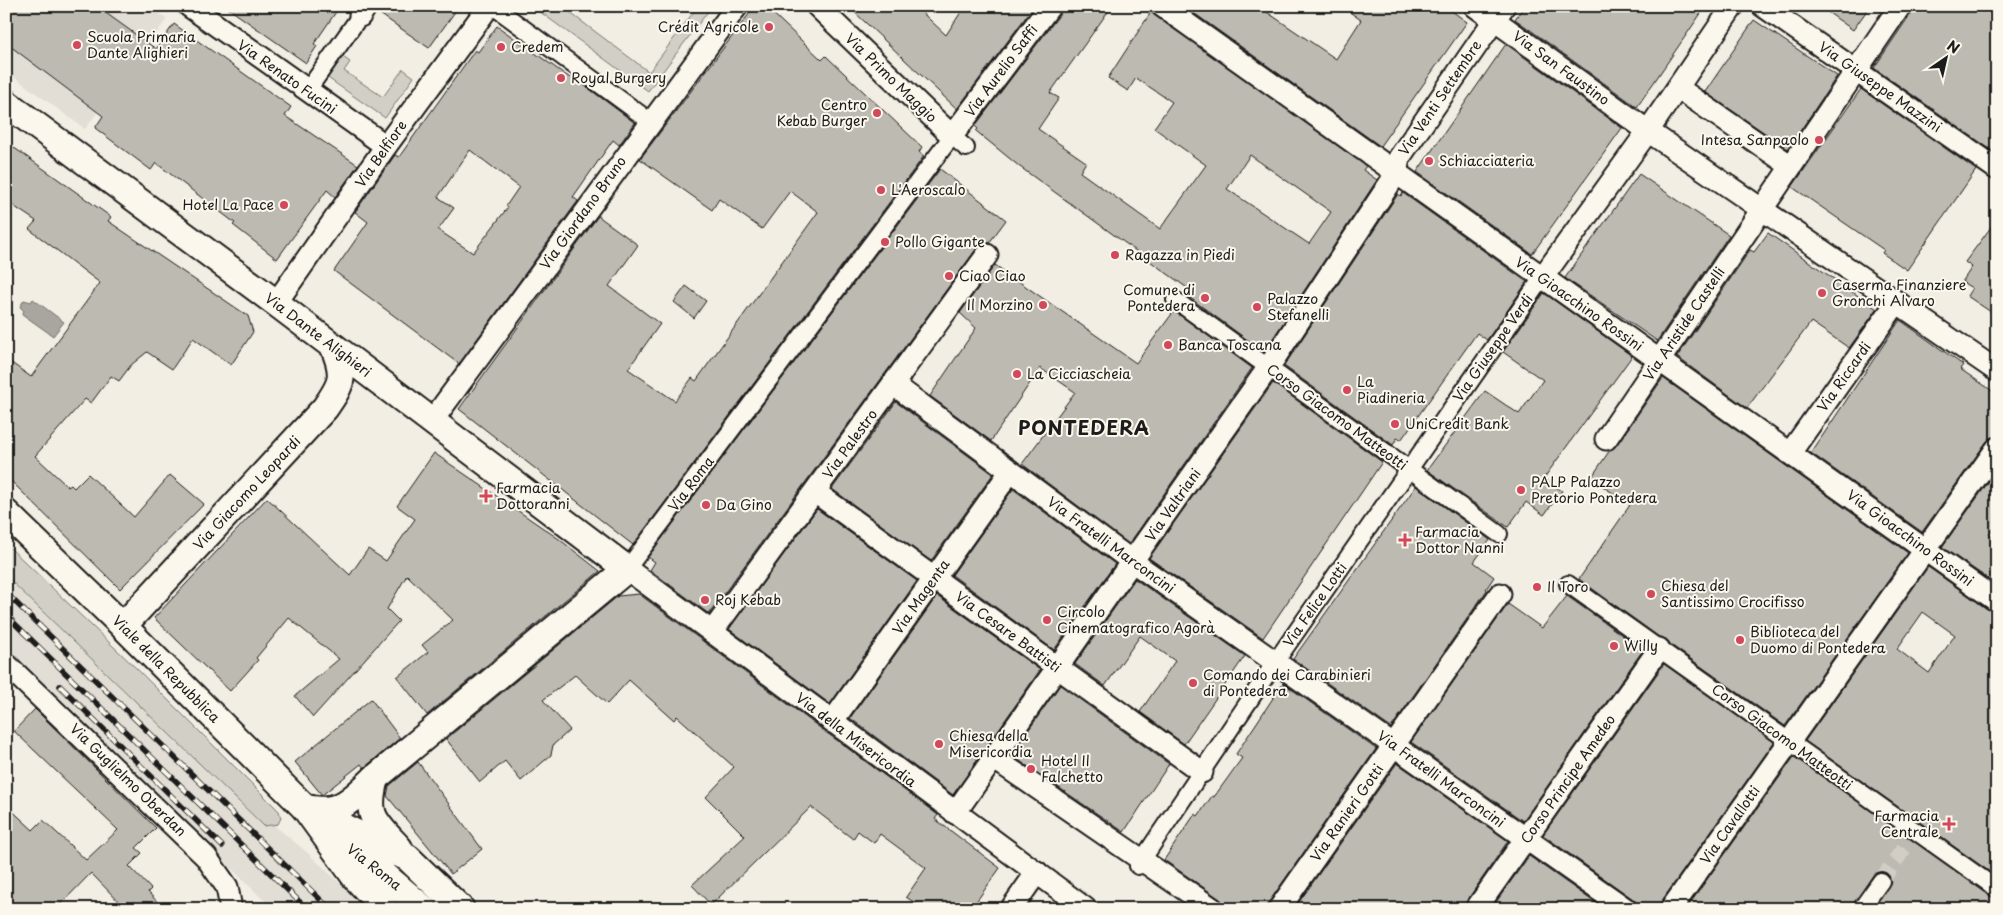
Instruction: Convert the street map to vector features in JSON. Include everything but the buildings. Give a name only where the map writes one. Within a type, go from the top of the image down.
[{"type":"street","name":"Via Renato Fucini","points":[[189,6],[386,146]]},
{"type":"street","name":"Via Belfiore","points":[[276,303],[386,146],[489,6]]},
{"type":"street","points":[[493,6],[651,122]]},
{"type":"street","name":"Via Giordano Bruno","points":[[432,421],[737,6]]},
{"type":"street","name":"Via Primo Maggio","points":[[817,6],[959,142]]},
{"type":"street","name":"Via Aurelio Saffi","points":[[959,142],[1050,6]]},
{"type":"street","name":"Via Gioacchino Rossini","points":[[1162,6],[1997,601]]},
{"type":"street","name":"Via San Faustino","points":[[1474,6],[1499,13],[1648,130],[1762,210]]},
{"type":"street","points":[[1733,6],[1678,88],[1791,166],[1900,6]]},
{"type":"street","name":"Via Giuseppe Mazzini","points":[[1763,6],[1997,169]]},
{"type":"street","points":[[307,91],[363,11]]},
{"type":"street","name":"Via Venti Settembre","points":[[1268,368],[1396,174],[1399,158],[1499,13]]},
{"type":"street","name":"Via Giuseppe Verdi","points":[[1408,469],[1678,88]]},
{"type":"street","name":"Via Dante Alighieri","points":[[6,104],[276,303],[627,569]]},
{"type":"street","name":"Via Roma","points":[[305,808],[335,810],[348,803],[375,778],[627,569],[959,142]]},
{"type":"street","name":"Via Aristide Castelli","points":[[1606,440],[1791,166]]},
{"type":"street","points":[[1762,210],[1997,371]]},
{"type":"street","name":"Via Palestro","points":[[712,632],[987,255]]},
{"type":"street","name":"Corso Giacomo Matteotti","points":[[1175,300],[1498,534]]},
{"type":"street","name":"Via Riccardi","points":[[1790,453],[1897,302]]},
{"type":"street","name":"Via Giacomo Leopardi","points":[[123,626],[325,408],[338,390],[342,380],[340,362],[334,348]]},
{"type":"street","name":"Via Valtriani","points":[[955,813],[995,759],[1268,368]]},
{"type":"street","name":"Via Fratelli Marconcini","points":[[893,384],[1133,562],[1626,909]]},
{"type":"street","name":"Via Cavallotti","points":[[1671,909],[1997,448]]},
{"type":"street","name":"Via Felice Lotti","points":[[1140,863],[1408,469]]},
{"type":"street","name":"Via Magenta","points":[[832,722],[1010,472]]},
{"type":"street","name":"Via Cesare Battisti","points":[[815,492],[1202,772]]},
{"type":"street","name":"Viale della Repubblica","points":[[6,513],[123,626],[305,808],[355,877],[385,909]]},
{"type":"street","name":"Via della Misericordia","points":[[627,569],[1086,909]]},
{"type":"street","name":"Corso Giacomo Matteotti","points":[[1568,584],[1788,742],[1911,838],[1997,889]]},
{"type":"street","name":"Via Ranieri Gotti","points":[[1280,909],[1500,594]]},
{"type":"street","name":"Corso Principe Amedeo","points":[[1476,909],[1659,649]]},
{"type":"street","name":"Via Guglielmo Oberdan","points":[[6,664],[206,857],[227,887],[231,909]]},
{"type":"street","points":[[995,759],[1140,863],[1213,909]]},
{"type":"street","points":[[375,778],[370,801],[373,819],[408,858],[461,909]]},
{"type":"street","points":[[305,808],[408,858]]},
{"type":"street","name":"Via Roma","points":[[321,829],[367,860],[424,909]]},
{"type":"street","points":[[1011,909],[1037,872]]},
{"type":"street","points":[[1861,909],[1881,881]]},
{"type":"shaded area","name":"Scuola Primaria Dante Alighieri","points":[[6,6],[149,6],[167,19],[85,129],[6,71]]},
{"type":"shaded area","points":[[532,6],[561,6],[649,72],[698,6],[712,6],[648,91]]},
{"type":"shaded area","points":[[340,55],[350,62],[344,71],[383,97],[403,69],[414,77],[385,118],[325,76]]},
{"type":"shaded area","points":[[33,299],[64,322],[53,336],[22,314],[24,311],[20,307],[24,300],[31,302]]},
{"type":"shaded area","points":[[6,544],[137,669],[279,811],[281,818],[278,824],[264,826],[6,576]]},
{"type":"shaded area","points":[[6,576],[264,826],[274,825],[309,854],[367,909],[273,909],[6,651]]},
{"type":"tunnel","points":[[1881,881],[1907,844]]},
{"type":"railway","points":[[6,593],[330,909]]},
{"type":"railway","points":[[6,615],[307,909]]},
{"type":"railway","points":[[60,686],[222,846]]},
{"type":"place","name":"Crédit Agricole","points":[[769,27]]},
{"type":"place","name":"Scuola Primaria Dante Alighieri","points":[[77,45]]},
{"type":"place","name":"Credem","points":[[501,47]]},
{"type":"place","name":"Royal Burgery","points":[[561,78]]},
{"type":"place","name":"Centro Kebab Burger","points":[[877,113]]},
{"type":"place","name":"Intesa Sanpaolo","points":[[1819,140]]},
{"type":"place","name":"Schiacciateria","points":[[1429,161]]},
{"type":"place","name":"L'Aeroscalo","points":[[881,190]]},
{"type":"place","name":"Hotel La Pace","points":[[284,205]]},
{"type":"place","name":"Pollo Gigante","points":[[885,242]]},
{"type":"place","name":"Ragazza in Piedi","points":[[1115,255]]},
{"type":"place","name":"Ciao Ciao","points":[[949,276]]},
{"type":"place","name":"Caserma Finanziere Gronchi Alvaro","points":[[1822,293]]},
{"type":"place","name":"Comune di Pontedera","points":[[1205,298]]},
{"type":"place","name":"Il Morzino","points":[[1043,305]]},
{"type":"place","name":"Palazzo Stefanelli","points":[[1257,307]]},
{"type":"place","name":"Banca Toscana","points":[[1168,345]]},
{"type":"place","name":"La Cicciascheia","points":[[1017,374]]},
{"type":"place","name":"La Piadineria","points":[[1347,390]]},
{"type":"place","name":"UniCredit Bank","points":[[1395,424]]},
{"type":"place","name":"PALP Palazzo Pretorio Pontedera","points":[[1521,490]]},
{"type":"place","name":"Farmacia Dottoranni","points":[[486,496]]},
{"type":"place","name":"Da Gino","points":[[706,505]]},
{"type":"place","name":"Farmacia Dottor Nanni","points":[[1405,540]]},
{"type":"place","name":"Il Toro","points":[[1537,587]]},
{"type":"place","name":"Chiesa del Santissimo Crocifisso","points":[[1651,594]]},
{"type":"place","name":"Roj Kebab","points":[[705,600]]},
{"type":"place","name":"Circolo Cinematografico Agorà","points":[[1047,620]]},
{"type":"place","name":"Biblioteca del Duomo di Pontedera","points":[[1740,640]]},
{"type":"place","name":"Willy","points":[[1614,646]]},
{"type":"place","name":"Comando dei Carabinieri di Pontedera","points":[[1193,683]]},
{"type":"place","name":"Chiesa della Misericordia","points":[[939,744]]},
{"type":"place","name":"Hotel Il Falchetto","points":[[1031,769]]},
{"type":"place","name":"Farmacia Centrale","points":[[1949,824]]},
{"type":"district","name":"PONTEDERA","points":[[1084,428]]}]
